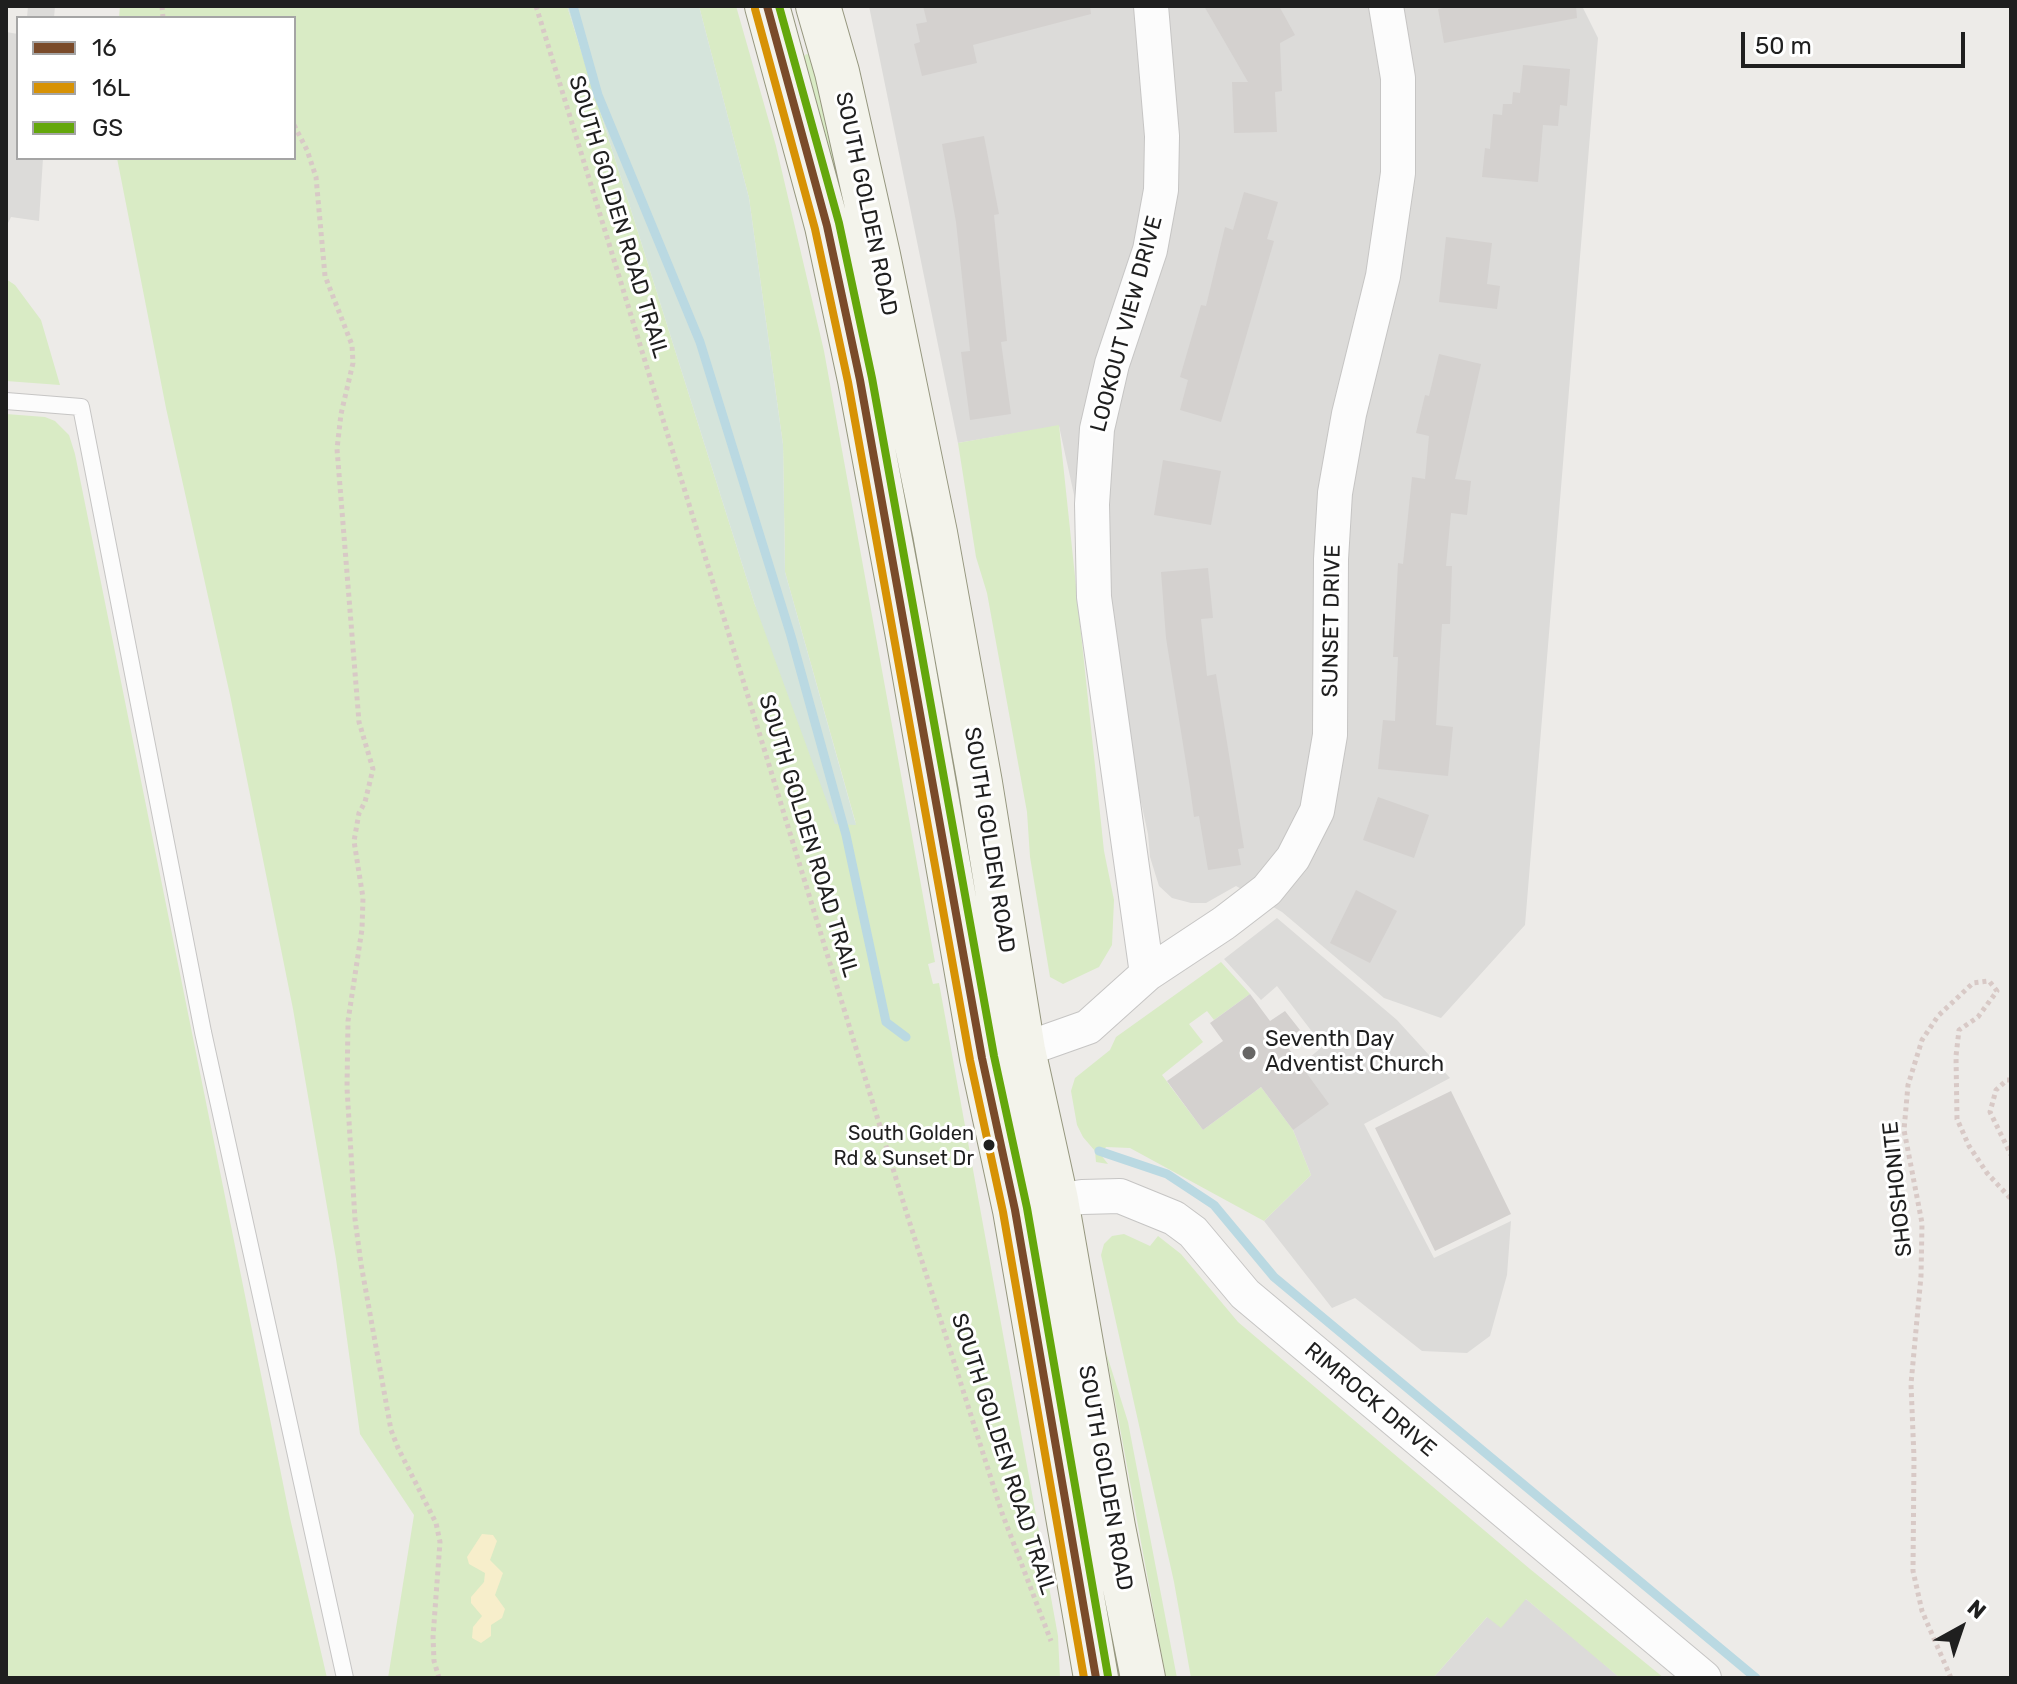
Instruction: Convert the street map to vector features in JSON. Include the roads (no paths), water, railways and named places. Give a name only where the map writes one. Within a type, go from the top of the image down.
[{"type":"main road","name":"SOUTH GOLDEN ROAD","points":[[767,6],[827,226],[1003,1054],[1056,1200],[1113,1527],[1143,1678]]},
{"type":"main road","name":"SOUTH GOLDEN ROAD","points":[[818,6],[837,72],[875,240],[935,533],[980,783],[1015,1210],[1096,1678]]},
{"type":"street","name":"LOOKOUT VIEW DRIVE","points":[[1147,974],[1094,597],[1092,504],[1097,429],[1112,364],[1150,250],[1161,190],[1162,136],[1151,6]]},
{"type":"street","name":"SUNSET DRIVE","points":[[1003,1054],[1088,1027],[1147,974],[1267,890],[1293,858],[1317,811],[1330,735],[1331,559],[1335,493],[1349,414],[1383,276],[1398,173],[1398,78],[1386,6]]},
{"type":"street","name":"RIMROCK DRIVE","points":[[1015,1210],[1056,1200],[1120,1196],[1174,1218],[1193,1232],[1245,1294],[1704,1678]]},
{"type":"lane","points":[[6,401],[81,407],[203,1032],[345,1678]]},
{"type":"waterway","points":[[573,6],[598,95],[700,342],[791,636],[846,835],[886,1022],[906,1037]]},
{"type":"waterway","points":[[1099,1151],[1167,1174],[1214,1205],[1274,1277],[1756,1678]]},
{"type":"place","name":"Seventh Day Adventist Church","points":[[1249,1053]]},
{"type":"place","name":"South Golden Rd & Sunset Dr","points":[[989,1145]]}]
